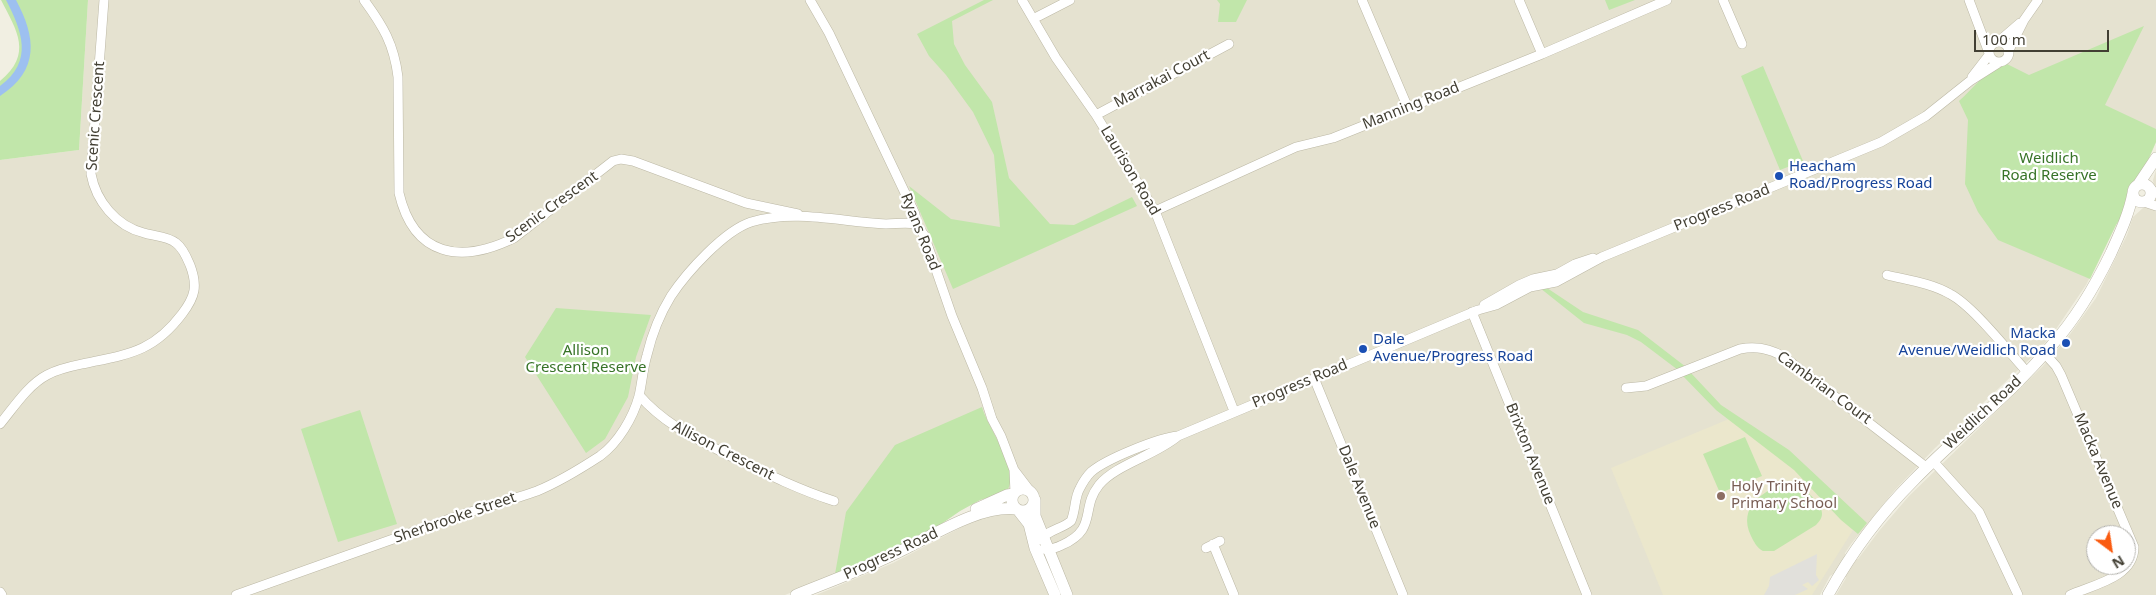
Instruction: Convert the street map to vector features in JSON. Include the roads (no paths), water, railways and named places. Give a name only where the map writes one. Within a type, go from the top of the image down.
[{"type":"street","name":"Scenic Crescent","points":[[0,424],[35,383],[46,375],[62,368],[125,355],[150,346],[165,334],[192,301],[195,285],[193,273],[181,248],[175,242],[126,226],[102,204],[94,189],[91,174],[104,0]]},
{"type":"street","name":"Scenic Crescent","points":[[364,0],[387,35],[396,59],[400,193],[403,209],[412,225],[431,245],[454,252],[468,253],[482,251],[499,245],[514,238],[613,161],[621,159],[638,162],[746,203],[808,216]]},
{"type":"street","name":"Ryans Road","points":[[810,0],[829,33],[915,214],[916,224],[924,235],[952,316],[1014,470],[1032,496],[1035,516],[1067,595]]},
{"type":"street","name":"Laurison Road","points":[[1022,0],[1056,58],[1096,115],[1155,211],[1234,411]]},
{"type":"street","points":[[1033,19],[1070,0]]},
{"type":"street","points":[[1362,0],[1408,108]]},
{"type":"street","points":[[1519,0],[1542,54]]},
{"type":"street","name":"Manning Road","points":[[1155,211],[1296,147],[1333,138],[1542,54],[1667,0]]},
{"type":"street","points":[[1723,0],[1742,44]]},
{"type":"street","points":[[1969,0],[1989,54],[1992,60],[2000,62],[2006,58],[2024,20],[2038,0]]},
{"type":"street","points":[[1989,54],[1992,45],[2024,20]]},
{"type":"street","points":[[1980,28],[1997,42],[2004,44],[2008,52]]},
{"type":"street","name":"Marrakai Court","points":[[1096,115],[1229,44]]},
{"type":"street","name":"Progress Road","points":[[1970,82],[1989,54]]},
{"type":"street","name":"Progress Road","points":[[1049,550],[1068,542],[1080,534],[1087,521],[1094,493],[1103,480],[1178,436],[1475,311],[1496,305],[1530,287],[1556,282],[1602,257],[1881,142],[1926,116],[1970,82],[2000,62]]},
{"type":"street","name":"Weidlich Road","points":[[1828,595],[1869,532],[1894,502],[1929,464],[2045,354],[2086,301],[2125,223],[2135,189],[2154,162]]},
{"type":"street","name":"Weidlich Road","points":[[2152,190],[2154,162]]},
{"type":"street","points":[[2144,202],[2150,197],[2152,190],[2143,184],[2135,189],[2136,200],[2156,206]]},
{"type":"street","name":"Weidlich Road","points":[[2125,223],[2144,202]]},
{"type":"street","points":[[639,395],[643,367],[659,318],[677,287],[727,236],[744,225],[763,220],[808,216],[888,224],[903,222],[916,224]]},
{"type":"street","points":[[1887,275],[1937,288],[1958,299],[2027,372]]},
{"type":"street","name":"Brixton Avenue","points":[[1475,311],[1587,595]]},
{"type":"street","name":"Cambrian Court","points":[[1626,388],[1646,386],[1740,348],[1763,348],[1784,357],[1929,464],[1978,512],[2018,595]]},
{"type":"street","name":"Macka Avenue","points":[[2045,354],[2061,375],[2134,548],[2131,562],[2124,571],[2070,595]]},
{"type":"street","name":"Dale Avenue","points":[[1314,378],[1403,595]]},
{"type":"street","name":"Allison Crescent","points":[[639,395],[652,411],[679,430],[763,472],[834,501]]},
{"type":"street","name":"Sherbrooke Street","points":[[236,595],[547,487],[608,450],[627,424],[639,395]]},
{"type":"street","name":"Progress Road","points":[[1036,548],[1044,536],[1062,528],[1071,521],[1076,496],[1082,483],[1092,472],[1108,462],[1160,440],[1178,436]]},
{"type":"street","name":"Ryans Road","points":[[1014,470],[1014,493]]},
{"type":"street","points":[[1018,509],[1023,511],[1030,509],[1032,496],[1021,489],[1014,493],[1012,501],[1029,524],[1036,548],[1056,595]]},
{"type":"street","name":"Progress Road","points":[[796,595],[898,553],[956,523],[983,505],[1014,493]]},
{"type":"street","name":"Progress Road","points":[[956,523],[998,508],[1018,509]]},
{"type":"street","points":[[1213,544],[1234,595]]},
{"type":"street","points":[[1036,548],[1049,550]]},
{"type":"water","points":[[6,0],[16,0],[23,14],[28,27],[30,52],[28,64],[22,75],[13,86],[0,96],[0,86],[18,66],[22,45],[17,23]]},
{"type":"place","name":"Heacham Road/Progress Road","points":[[1779,176]]},
{"type":"place","name":"Macka Avenue/Weidlich Road","points":[[2066,343]]},
{"type":"place","name":"Dale Avenue/Progress Road","points":[[1363,349]]},
{"type":"place","name":"Holy Trinity Primary School","points":[[1721,496]]},
{"type":"park label","name":"Weidlich Road Reserve","points":[[2049,168]]},
{"type":"park label","name":"Allison Crescent Reserve","points":[[586,360]]}]
